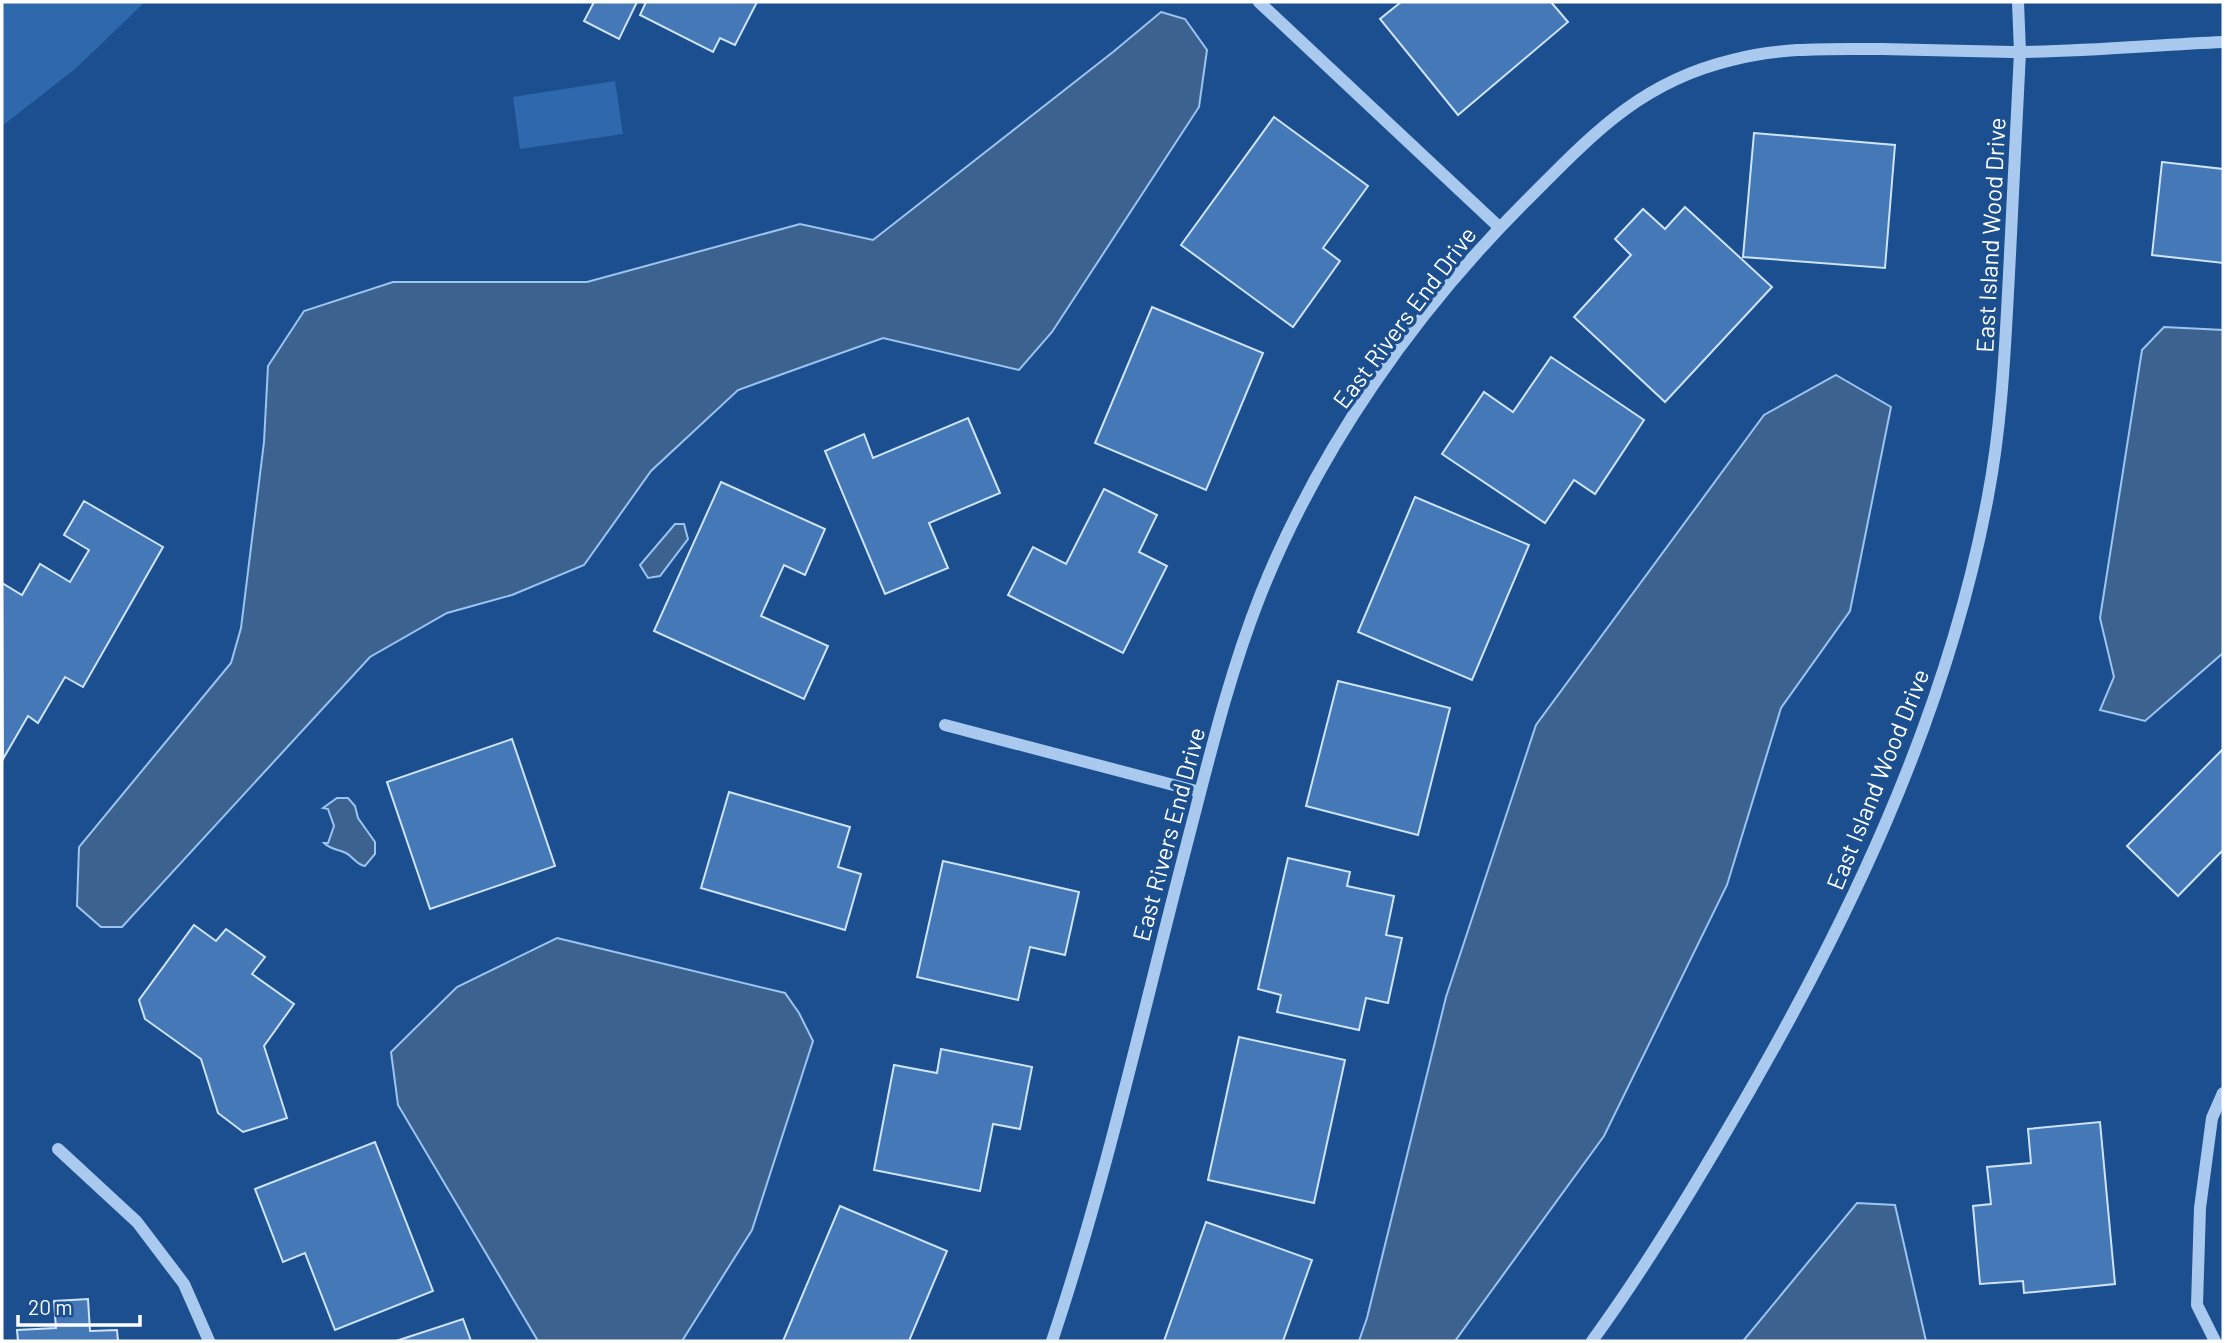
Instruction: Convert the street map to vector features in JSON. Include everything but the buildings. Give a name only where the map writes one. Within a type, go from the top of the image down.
[{"type":"street","points":[[1259,2],[1499,227]]},
{"type":"street","name":"East Island Wood Drive","points":[[1592,1341],[1684,1203],[1764,1067],[1838,927],[1914,757],[1938,692],[1975,561],[1989,493],[1998,426],[2005,358],[2020,52],[2018,2]]},
{"type":"street","name":"East Rivers End Drive","points":[[1052,1341],[1078,1262],[1200,792],[1242,644],[1262,591],[1310,488],[1368,391],[1437,300],[1499,227],[1603,124],[1642,97],[1684,75],[1729,60],[1774,51],[1821,48],[2020,52],[2223,42]]},
{"type":"street","points":[[945,726],[1200,792]]},
{"type":"street","points":[[2215,1341],[2197,1305],[2200,1208],[2212,1118],[2223,1093]]},
{"type":"street","points":[[58,1149],[137,1222],[184,1284],[209,1341]]},
{"type":"shaded area","points":[[2,2],[145,2],[75,69],[2,126]]},
{"type":"shaded area","points":[[1161,12],[1185,19],[1207,50],[1199,107],[1052,332],[1019,370],[883,338],[738,390],[651,471],[584,565],[512,595],[447,613],[370,657],[122,927],[101,927],[77,906],[79,847],[231,663],[241,628],[264,442],[268,366],[304,311],[393,282],[587,282],[800,224],[873,240]]},
{"type":"shaded area","points":[[615,81],[623,134],[520,149],[513,97]]},
{"type":"shaded area","points":[[2164,327],[2223,330],[2223,653],[2145,721],[2100,710],[2114,677],[2100,618],[2142,350]]},
{"type":"shaded area","points":[[1836,375],[1891,407],[1850,611],[1781,708],[1727,885],[1604,1136],[1455,1341],[1359,1341],[1367,1318],[1446,997],[1536,725],[1764,415]]},
{"type":"shaded area","points":[[675,524],[684,524],[688,539],[660,576],[648,578],[640,565]]},
{"type":"shaded area","points":[[337,798],[348,798],[355,806],[358,818],[375,842],[375,854],[365,866],[324,843],[328,843],[334,826],[328,809],[323,808]]},
{"type":"shaded area","points":[[557,938],[785,993],[813,1041],[752,1230],[682,1341],[538,1341],[398,1105],[391,1052],[457,987]]},
{"type":"shaded area","points":[[1857,1203],[1895,1205],[1926,1341],[1743,1341]]}]
